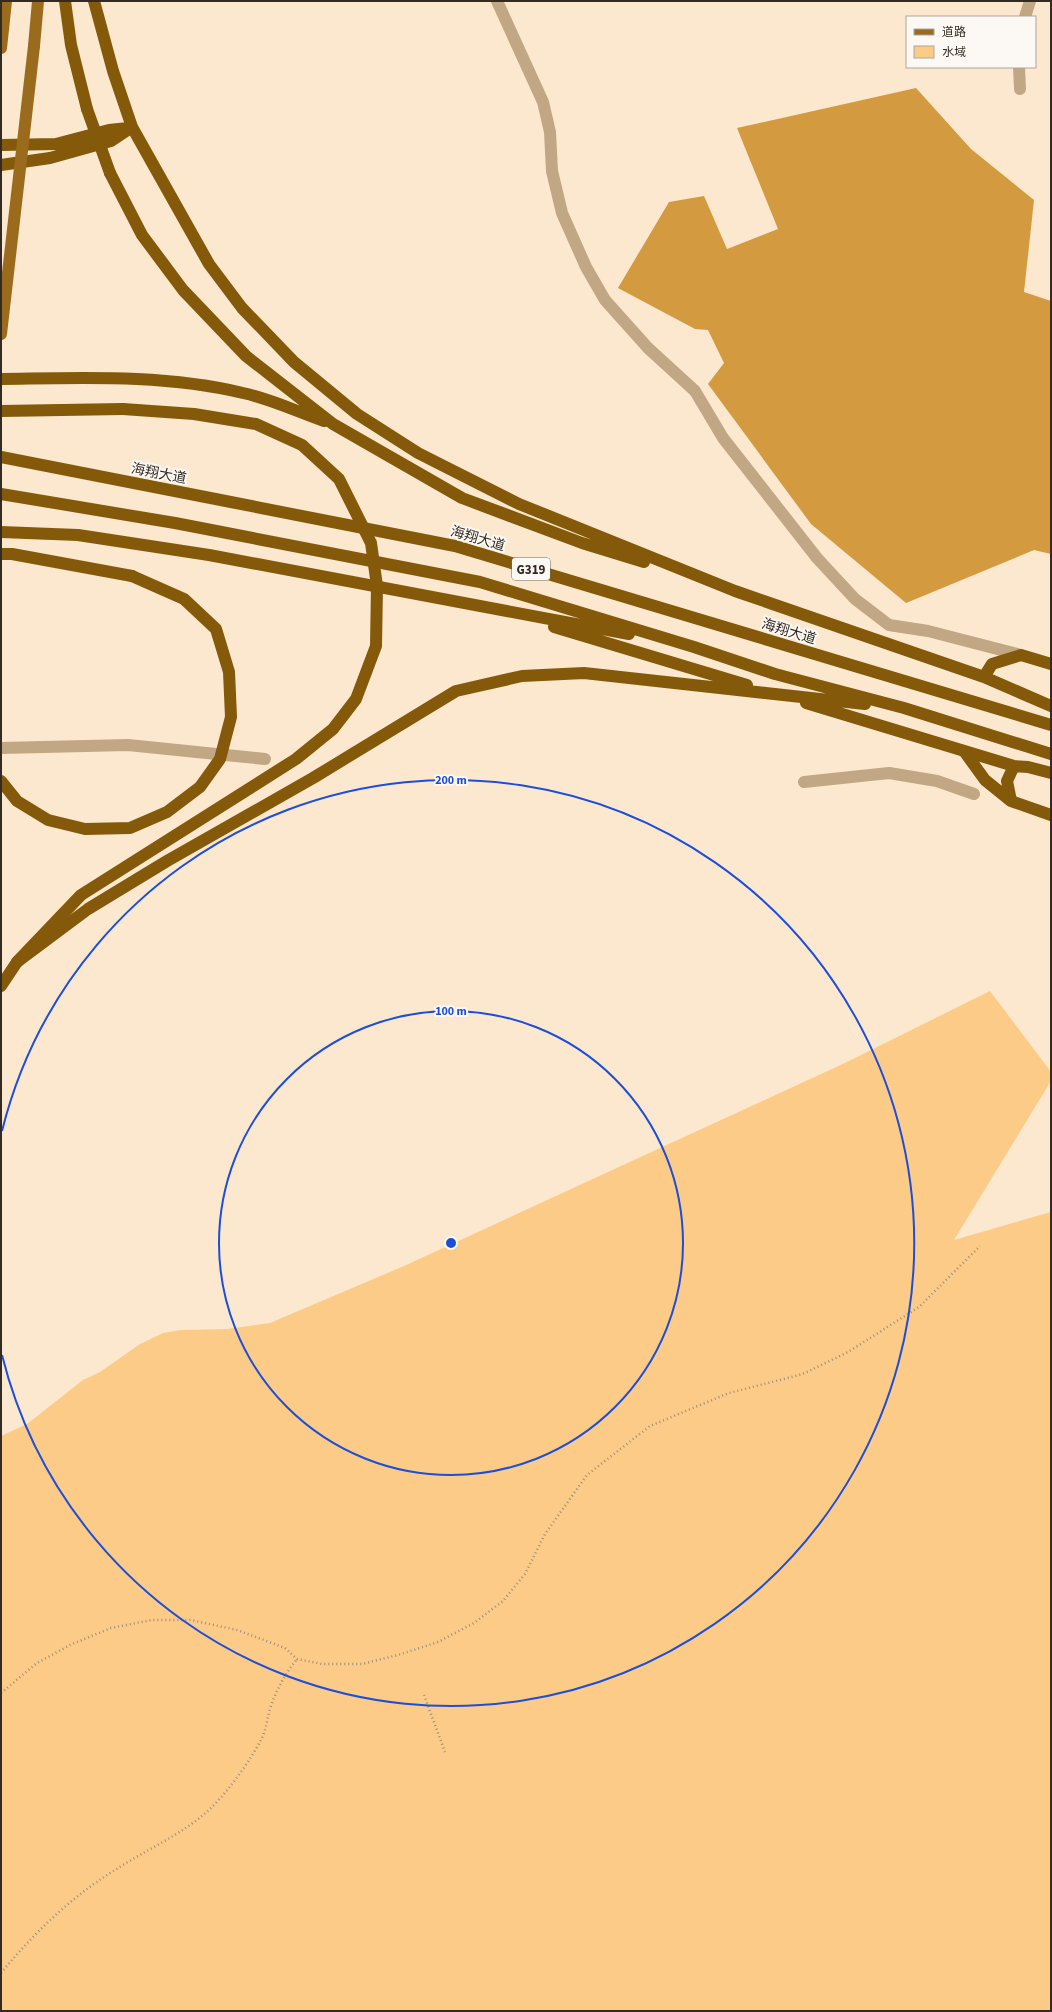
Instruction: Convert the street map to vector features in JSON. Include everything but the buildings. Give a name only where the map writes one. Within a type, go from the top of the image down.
[{"type":"highway","points":[[64,1],[71,45],[87,109],[110,173],[142,235],[183,290],[246,356],[333,424],[462,498],[582,543],[735,591],[984,677],[1051,706]]},
{"type":"highway","points":[[94,1],[113,72],[132,127],[209,264],[242,308],[294,362],[357,414],[418,453],[519,504],[735,591]]},
{"type":"highway","points":[[1,145],[56,144],[109,130],[132,127]]},
{"type":"highway","points":[[1,165],[58,156],[111,140],[132,127]]},
{"type":"highway","points":[[1,379],[122,379],[177,381],[245,393],[333,424]]},
{"type":"highway","points":[[1,411],[123,409],[194,414],[256,424],[302,445],[339,479],[371,543],[377,586],[376,646],[356,699],[334,728],[296,759],[81,895],[17,962],[1,986]]},
{"type":"highway","name":"海翔大道","points":[[1,458],[455,546],[1051,725]]},
{"type":"highway","name":"G319","points":[[1,494],[175,523],[480,582],[694,647],[775,674],[904,708],[1051,754]]},
{"type":"highway","points":[[1,532],[78,535],[209,555],[694,647]]},
{"type":"highway","points":[[1,554],[12,554],[132,576],[184,599],[216,629],[229,672],[231,717],[220,759],[200,787],[167,812],[130,828],[85,829],[48,820],[17,801],[1,781]]},
{"type":"highway","points":[[442,598],[578,634],[1014,766],[1028,767],[1051,773]]},
{"type":"highway","points":[[984,677],[992,664],[1021,655],[1051,664]]},
{"type":"highway","points":[[17,962],[88,909],[167,861],[313,778],[456,691],[522,676],[584,673],[904,708]]},
{"type":"highway","points":[[964,751],[985,780],[1011,801],[1051,815]]},
{"type":"highway","points":[[1011,801],[1007,781],[1014,766]]},
{"type":"main road","points":[[1,47],[6,1]]},
{"type":"main road","points":[[1,334],[38,1]]},
{"type":"street","points":[[496,1],[543,102],[550,132],[552,171],[562,214],[586,267],[605,300],[648,348],[695,391],[723,438],[817,558],[855,599],[889,625],[928,631],[1021,655]]},
{"type":"street","points":[[1025,16],[1030,1]]},
{"type":"street","points":[[1019,68],[1020,89]]},
{"type":"street","points":[[1,748],[128,745],[265,759]]},
{"type":"street","points":[[804,782],[889,773],[937,781],[974,794]]},
{"type":"path","points":[[1,1693],[37,1663],[70,1644],[111,1628],[152,1620],[191,1620],[237,1630],[285,1648],[298,1659],[322,1664],[362,1664],[398,1655],[438,1642],[474,1623],[503,1601],[525,1574],[545,1534],[587,1475],[650,1426],[729,1393],[803,1374],[848,1352],[920,1307],[980,1246]]},
{"type":"path","points":[[1,1973],[25,1944],[62,1907],[115,1870],[171,1838],[211,1808],[236,1778],[262,1738],[271,1707],[284,1674],[298,1659]]},
{"type":"path","points":[[424,1695],[445,1752]]},
{"type":"shaded area","points":[[916,88],[971,149],[1034,200],[1024,292],[1051,301],[1051,554],[1034,550],[906,603],[811,524],[708,384],[724,363],[708,330],[695,329],[618,288],[669,202],[704,196],[727,249],[778,229],[737,128]]},
{"type":"water","points":[[990,991],[1051,1072],[1051,1081],[954,1240],[1051,1212],[1051,2011],[1,2011],[1,1436],[27,1424],[83,1380],[100,1372],[140,1344],[163,1333],[181,1330],[227,1329],[270,1323],[404,1266],[847,1062]]}]
